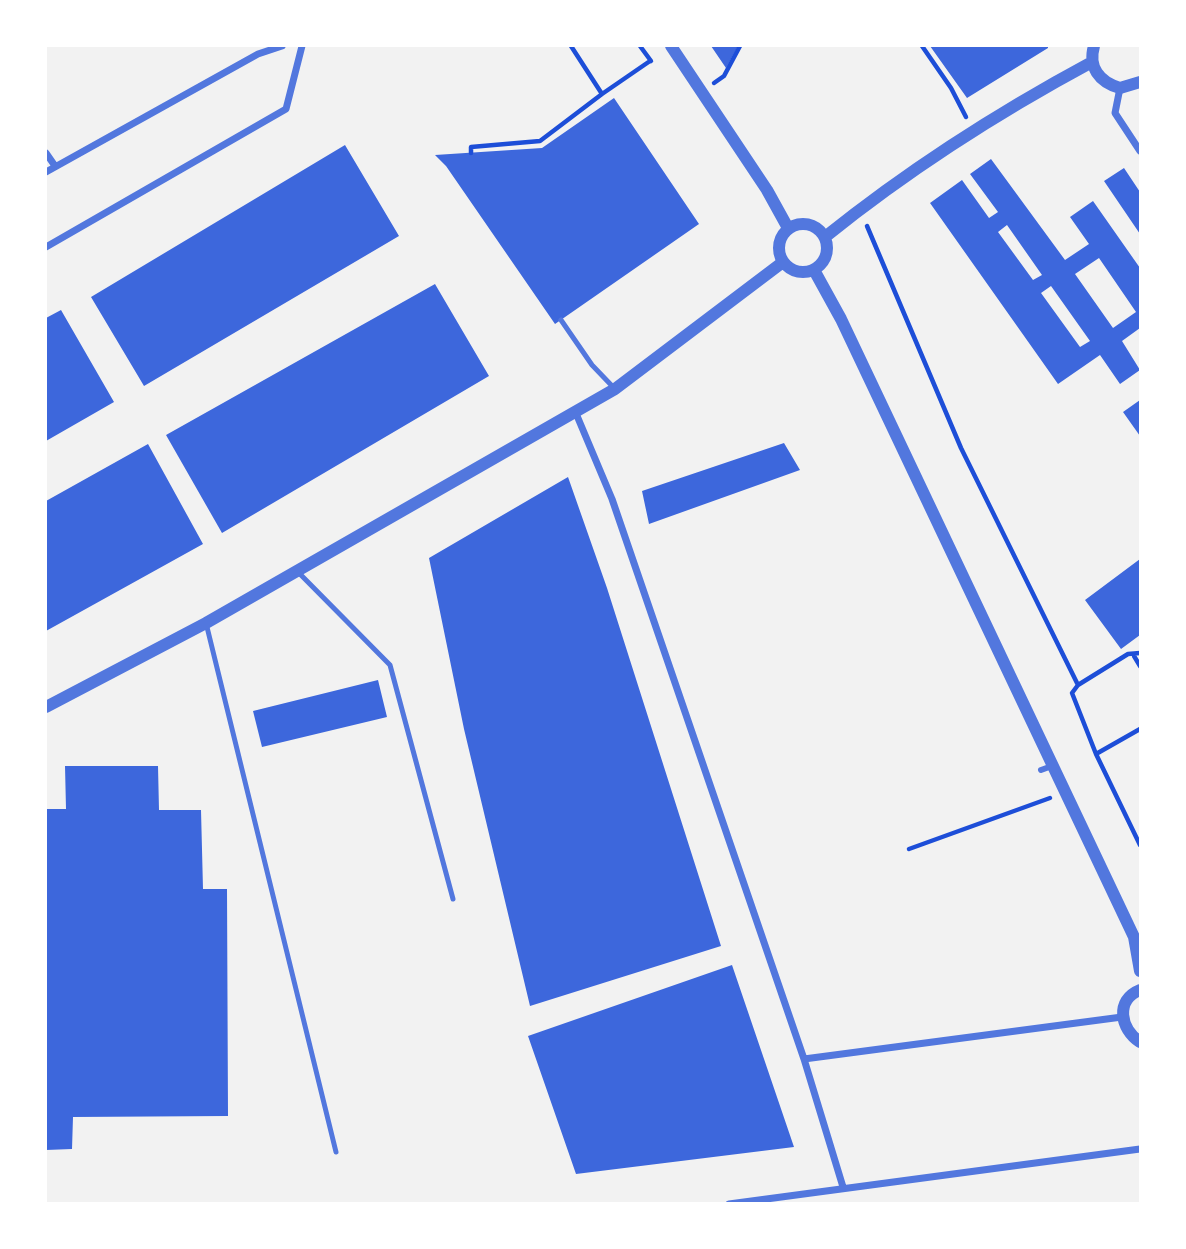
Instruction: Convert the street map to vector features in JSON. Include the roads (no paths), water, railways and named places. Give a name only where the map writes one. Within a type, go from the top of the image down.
[{"type":"street","points":[[46,172],[276,46]]},
{"type":"street","points":[[46,247],[286,109],[302,46]]},
{"type":"street","points":[[671,46],[767,190],[788,228]]},
{"type":"street","points":[[1094,46],[1092,62],[1101,80],[1120,88],[1140,82]]},
{"type":"street","points":[[825,237],[860,209],[1034,93],[1092,62]]},
{"type":"street","points":[[1120,88],[1115,113],[1140,151]]},
{"type":"street","points":[[46,153],[55,166]]},
{"type":"street","points":[[803,223],[815,227],[825,237],[825,258],[814,270],[794,272],[783,262],[779,242],[788,228],[803,223]]},
{"type":"street","points":[[46,707],[206,623],[615,389],[783,262]]},
{"type":"street","points":[[814,270],[841,319],[1046,768],[1065,792],[1134,937],[1140,971]]},
{"type":"street","points":[[575,411],[612,499],[804,1059],[843,1187]]},
{"type":"street","points":[[1140,990],[1128,999],[1122,1017],[1125,1027],[1140,1042]]},
{"type":"street","points":[[804,1059],[1122,1017]]},
{"type":"street","points":[[729,1203],[1140,1149]]},
{"type":"lane","points":[[561,320],[592,365],[615,389]]},
{"type":"lane","points":[[298,571],[390,665],[453,900]]},
{"type":"lane","points":[[206,623],[336,1152]]}]
